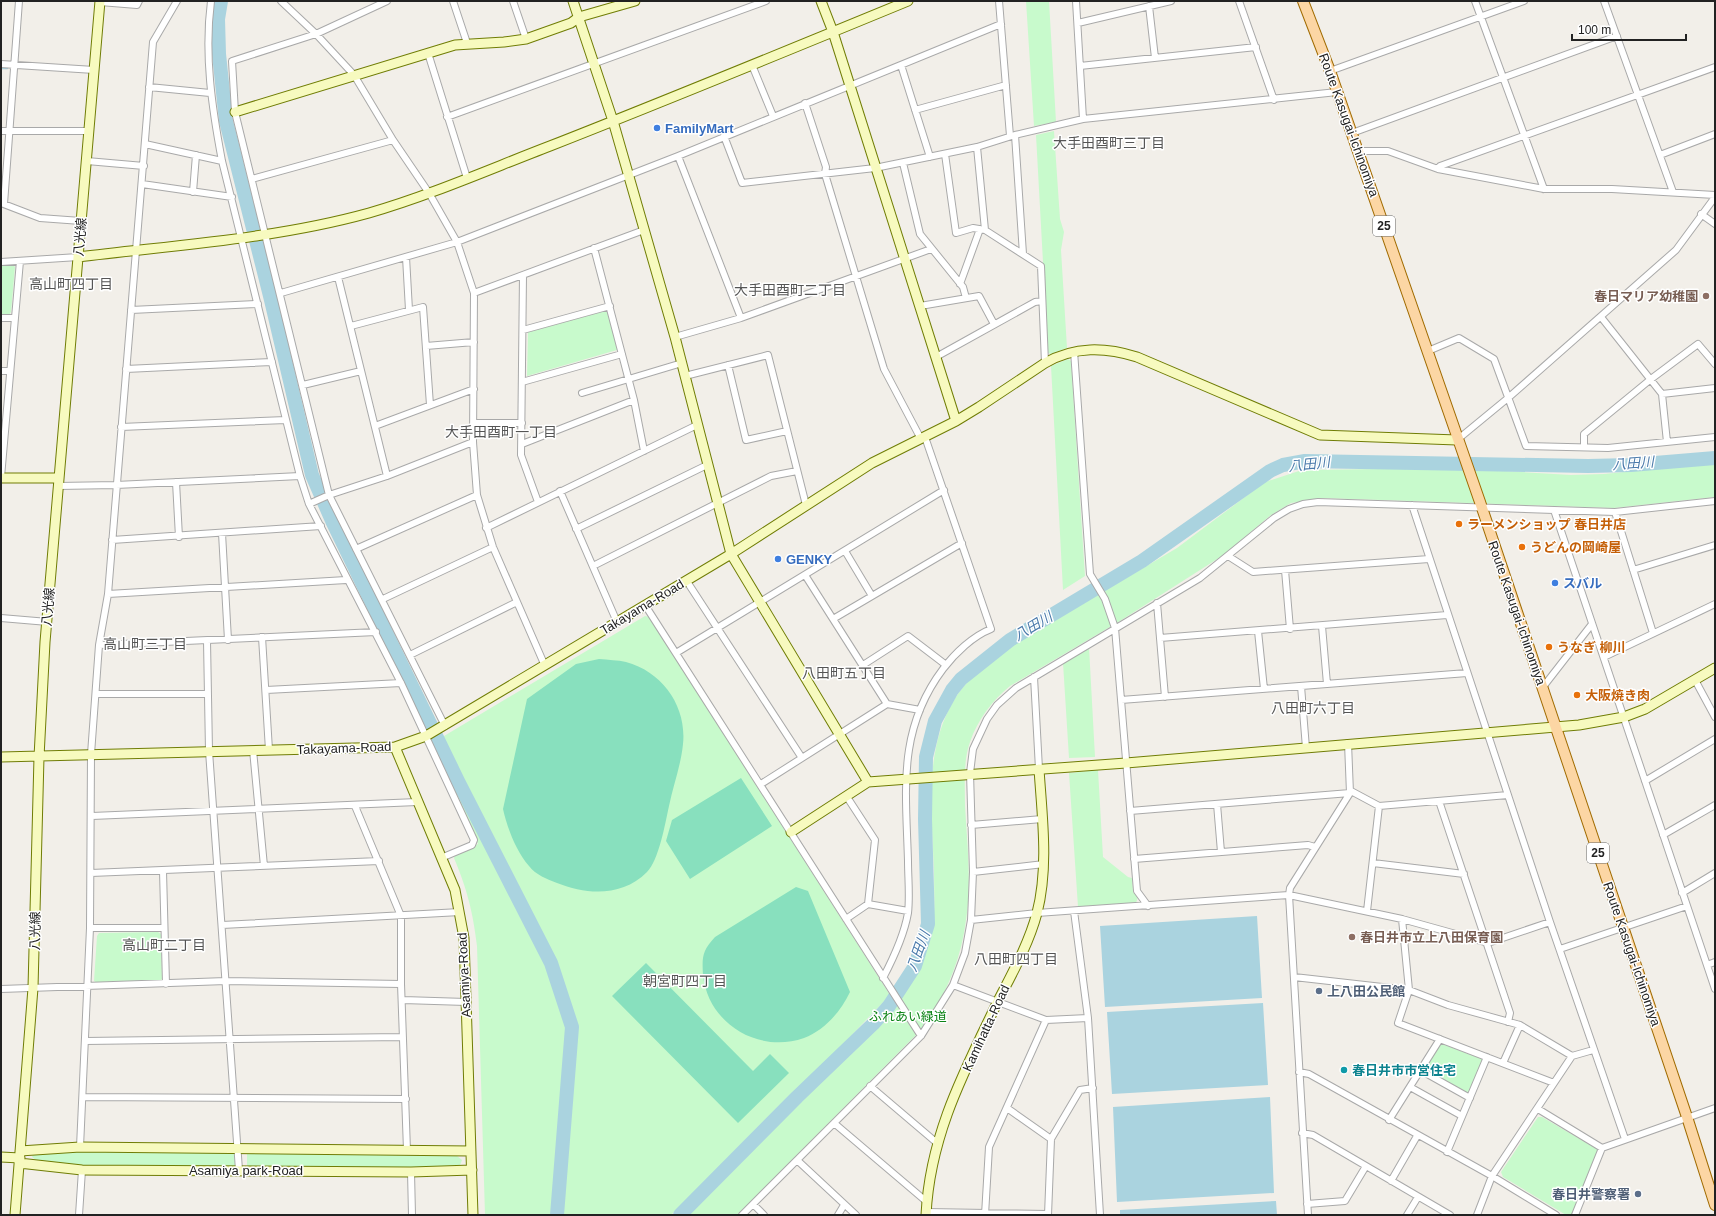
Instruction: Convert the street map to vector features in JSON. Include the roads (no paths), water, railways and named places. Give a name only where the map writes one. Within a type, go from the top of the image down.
[{"type":"main road","name":"Route Kasugai-Ichinomiya","points":[[1303,1],[1359,151],[1543,687],[1687,1117],[1711,1180],[1715,1205]]},
{"type":"street","points":[[18,1],[13,64],[4,131],[2,203],[40,218],[81,221]]},
{"type":"street","points":[[98,1],[137,5],[139,1]]},
{"type":"street","name":"八光線","points":[[15,1215],[33,988],[38,757],[58,482],[87,161],[98,1]]},
{"type":"street","points":[[80,1147],[90,928],[92,816],[91,754],[100,645],[108,594],[153,42],[177,1]]},
{"type":"street","points":[[211,1],[209,19],[210,93],[222,161],[244,238],[258,304],[300,476],[309,504],[346,580],[376,632],[430,733],[474,840],[472,845],[441,858]]},
{"type":"street","points":[[281,1],[316,34],[354,75],[393,140],[429,194],[457,242],[474,293],[473,442],[477,495],[493,547],[545,666]]},
{"type":"street","points":[[387,1],[316,34],[232,61],[235,112],[264,234],[303,385],[328,495],[383,599],[445,726]]},
{"type":"street","points":[[453,1],[467,43]]},
{"type":"street","points":[[513,1],[526,39]]},
{"type":"street","points":[[573,1],[613,121],[675,337],[730,554],[840,733],[868,782]]},
{"type":"street","points":[[235,112],[354,75],[467,43],[504,42],[526,39],[571,23],[579,17],[633,1]]},
{"type":"street","points":[[447,116],[766,1]]},
{"type":"street","points":[[821,1],[833,32],[956,421]]},
{"type":"street","points":[[1,262],[78,257],[244,238],[331,222],[370,213],[429,194],[908,1]]},
{"type":"street","points":[[999,1],[1023,254]]},
{"type":"street","points":[[1076,1],[1083,119]]},
{"type":"street","points":[[1078,23],[1172,1]]},
{"type":"street","points":[[1239,1],[1274,100]]},
{"type":"street","points":[[1475,1],[1544,189]]},
{"type":"street","points":[[1330,71],[1524,1]]},
{"type":"street","points":[[1604,1],[1674,192]]},
{"type":"street","points":[[1149,6],[1155,58]]},
{"type":"street","points":[[280,293],[457,242],[678,156],[1001,24]]},
{"type":"street","points":[[1352,133],[1617,36]]},
{"type":"street","points":[[1080,66],[1256,47]]},
{"type":"street","points":[[428,53],[467,178]]},
{"type":"street","points":[[1,64],[94,70]]},
{"type":"street","points":[[752,65],[773,116]]},
{"type":"street","points":[[901,65],[930,157]]},
{"type":"street","points":[[1438,170],[1440,166],[1715,67]]},
{"type":"street","points":[[915,110],[1006,85]]},
{"type":"street","points":[[149,87],[210,93]]},
{"type":"street","points":[[724,136],[742,183],[875,168],[902,163],[977,147],[1012,136],[1083,119],[1274,100],[1337,92]]},
{"type":"street","points":[[805,103],[826,167],[826,174],[884,369],[923,438],[944,490],[992,629],[971,641],[946,665],[927,693],[913,728],[906,778],[908,911],[899,943],[883,978]]},
{"type":"street","points":[[4,131],[89,131]]},
{"type":"street","points":[[1660,155],[1715,134]]},
{"type":"street","points":[[252,179],[393,140]]},
{"type":"street","points":[[145,144],[222,161]]},
{"type":"street","points":[[960,284],[982,230],[977,147]]},
{"type":"street","points":[[1359,151],[1388,151],[1438,170],[1544,189],[1612,189],[1674,192],[1715,196]]},
{"type":"street","points":[[945,154],[956,232],[973,228],[982,230],[1041,266],[1045,363]]},
{"type":"street","points":[[193,192],[196,156]]},
{"type":"street","points":[[678,156],[741,318]]},
{"type":"street","points":[[87,161],[144,166]]},
{"type":"street","points":[[902,163],[920,234],[960,284],[966,298]]},
{"type":"street","points":[[142,184],[232,197]]},
{"type":"street","points":[[1457,440],[1601,318],[1676,250],[1715,196]]},
{"type":"street","points":[[1701,214],[1715,224]]},
{"type":"street","points":[[474,293],[644,230]]},
{"type":"street","points":[[594,248],[634,400],[644,451]]},
{"type":"street","points":[[675,337],[741,318],[931,249]]},
{"type":"street","points":[[406,257],[409,310]]},
{"type":"street","points":[[20,261],[10,371],[3,423],[1,478],[116,485],[300,476]]},
{"type":"street","points":[[523,275],[521,455],[538,502]]},
{"type":"street","points":[[338,277],[387,476]]},
{"type":"street","points":[[920,306],[979,296],[994,324]]},
{"type":"street","points":[[936,356],[1035,302],[1042,301]]},
{"type":"street","points":[[131,310],[258,304]]},
{"type":"street","points":[[523,330],[610,306]]},
{"type":"street","points":[[351,326],[423,307],[430,405]]},
{"type":"street","points":[[1,318],[14,318]]},
{"type":"street","points":[[1601,318],[1662,394],[1667,442]]},
{"type":"street","points":[[1428,351],[1459,338],[1494,359],[1526,446],[1608,448],[1715,437]]},
{"type":"street","points":[[426,346],[474,342]]},
{"type":"street","points":[[1584,447],[1584,434],[1651,379],[1698,344],[1715,364]]},
{"type":"street","points":[[1074,351],[1090,574],[1106,599],[1115,628],[1137,891],[1148,906]]},
{"type":"street","name":"Takayama-Road","points":[[1,757],[395,747],[445,726],[730,554],[872,463],[956,421],[1056,356],[1074,351],[1117,351],[1136,356],[1320,435],[1457,440]]},
{"type":"street","points":[[522,382],[622,354]]},
{"type":"street","points":[[685,376],[768,355],[806,505]]},
{"type":"street","points":[[126,369],[272,362]]},
{"type":"street","points":[[582,393],[682,363]]},
{"type":"street","points":[[728,365],[746,440],[787,431]]},
{"type":"street","points":[[1,371],[10,371]]},
{"type":"street","points":[[303,385],[360,371]]},
{"type":"street","points":[[1662,394],[1715,388]]},
{"type":"street","points":[[375,426],[474,389]]},
{"type":"street","points":[[522,444],[634,400]]},
{"type":"street","points":[[121,427],[286,420]]},
{"type":"street","points":[[474,423],[522,423]]},
{"type":"street","points":[[486,528],[697,425]]},
{"type":"street","points":[[309,504],[328,495],[387,476],[473,442]]},
{"type":"street","points":[[576,529],[707,465]]},
{"type":"street","points":[[593,566],[771,476],[797,471]]},
{"type":"street","points":[[176,482],[179,536]]},
{"type":"street","points":[[676,653],[944,490]]},
{"type":"street","points":[[560,492],[617,622]]},
{"type":"street","points":[[356,549],[477,495]]},
{"type":"street","points":[[742,1215],[920,1036],[953,985],[965,953],[972,920],[973,872],[970,774],[973,748],[987,719],[997,705],[1016,688],[1200,578],[1274,518],[1289,509],[1303,504],[1318,502],[1412,505],[1480,504],[1554,510],[1615,512],[1715,501]]},
{"type":"street","points":[[1412,505],[1486,732],[1593,1050],[1625,1139]]},
{"type":"street","points":[[1554,510],[1715,989]]},
{"type":"street","points":[[1615,512],[1653,633]]},
{"type":"street","points":[[112,540],[321,526]]},
{"type":"street","points":[[222,533],[228,640]]},
{"type":"street","points":[[833,619],[962,543]]},
{"type":"street","points":[[1633,570],[1715,545]]},
{"type":"street","points":[[383,599],[493,547]]},
{"type":"street","points":[[845,551],[872,596]]},
{"type":"street","points":[[1228,556],[1252,572],[1429,558]]},
{"type":"street","points":[[1285,570],[1290,629]]},
{"type":"street","points":[[805,575],[887,704]]},
{"type":"street","points":[[108,594],[346,580]]},
{"type":"street","points":[[686,580],[802,758]]},
{"type":"street","points":[[410,655],[517,602]]},
{"type":"street","points":[[1157,603],[1165,697]]},
{"type":"street","points":[[1604,657],[1715,604]]},
{"type":"street","points":[[645,605],[761,784],[920,1036]]},
{"type":"street","points":[[1160,638],[1290,629],[1447,615]]},
{"type":"street","points":[[1,618],[48,622]]},
{"type":"street","points":[[1543,687],[1592,624]]},
{"type":"street","points":[[1322,626],[1327,684]]},
{"type":"street","points":[[1258,631],[1264,689]]},
{"type":"street","points":[[100,645],[376,632]]},
{"type":"street","points":[[862,665],[908,636],[946,665]]},
{"type":"street","points":[[262,637],[269,750]]},
{"type":"street","points":[[207,641],[209,751],[231,1039],[239,1170]]},
{"type":"street","points":[[791,832],[868,782],[1126,763],[1486,732],[1557,728],[1624,717],[1645,709],[1715,668]]},
{"type":"street","points":[[1121,700],[1467,673]]},
{"type":"street","points":[[1034,676],[1039,769]]},
{"type":"street","points":[[1695,680],[1715,717]]},
{"type":"street","points":[[266,690],[402,683]]},
{"type":"street","points":[[1301,686],[1306,748]]},
{"type":"street","points":[[96,694],[208,694]]},
{"type":"street","points":[[761,784],[887,704],[920,710]]},
{"type":"street","points":[[1645,781],[1715,739]]},
{"type":"street","points":[[1308,1215],[1289,895],[1290,888],[1351,792],[1348,743]]},
{"type":"street","name":"Asamiya-Road","points":[[395,747],[455,890],[460,912],[464,938],[473,1215]]},
{"type":"street","points":[[252,750],[264,866]]},
{"type":"street","name":"Kamihatta-Road","points":[[926,1214],[936,1143],[947,1111],[998,1001],[1020,958],[1036,913],[1044,864],[1039,769]]},
{"type":"street","points":[[1130,811],[1351,792],[1379,806],[1508,795]]},
{"type":"street","points":[[847,797],[875,840],[868,904]]},
{"type":"street","points":[[1439,801],[1488,943],[1510,1013],[1508,1022]]},
{"type":"street","points":[[92,816],[214,810],[258,810],[356,806],[417,802]]},
{"type":"street","points":[[1217,804],[1221,852]]},
{"type":"street","points":[[1663,835],[1715,805]]},
{"type":"street","points":[[356,806],[401,916],[401,984],[403,1000],[407,1150]]},
{"type":"street","points":[[1367,911],[1379,806]]},
{"type":"street","points":[[971,825],[1042,819]]},
{"type":"street","points":[[1134,859],[1308,845],[1315,847]]},
{"type":"street","points":[[91,873],[379,861]]},
{"type":"street","points":[[1373,863],[1464,874]]},
{"type":"street","points":[[973,872],[1044,864]]},
{"type":"street","points":[[162,871],[166,984]]},
{"type":"street","points":[[1682,893],[1715,873]]},
{"type":"street","points":[[972,920],[1036,913],[1289,895],[1402,919],[1488,943],[1550,922]]},
{"type":"street","points":[[846,919],[868,904],[908,911]]},
{"type":"street","points":[[1560,949],[1687,906]]},
{"type":"street","points":[[1074,911],[1088,1018],[1100,1215]]},
{"type":"street","points":[[222,925],[460,912]]},
{"type":"street","points":[[1402,919],[1410,990],[1398,1023],[1554,1083]]},
{"type":"street","points":[[90,928],[164,928]]},
{"type":"street","points":[[1707,965],[1715,962]]},
{"type":"street","points":[[1294,977],[1410,990],[1448,1005],[1520,1025],[1572,1056]]},
{"type":"street","points":[[1,989],[226,982],[401,984]]},
{"type":"street","points":[[953,985],[1046,1020],[1088,1018]]},
{"type":"street","points":[[403,1000],[466,1002]]},
{"type":"street","points":[[985,1215],[989,1147],[1046,1020]]},
{"type":"street","points":[[1503,1063],[1520,1025]]},
{"type":"street","points":[[85,1041],[403,1037]]},
{"type":"street","points":[[1389,1120],[1440,1039]]},
{"type":"street","points":[[1477,1215],[1492,1176],[1572,1056],[1593,1050]]},
{"type":"street","points":[[1447,1152],[1487,1057]]},
{"type":"street","points":[[1420,1070],[1470,1098]]},
{"type":"street","points":[[1299,1072],[1309,1074],[1417,1136],[1492,1176],[1550,1213],[1556,1215]]},
{"type":"street","points":[[870,1086],[936,1143]]},
{"type":"street","points":[[1410,1087],[1462,1116]]},
{"type":"street","points":[[926,1214],[1048,1214],[1051,1139],[1080,1090],[1093,1088]]},
{"type":"street","points":[[82,1097],[406,1099]]},
{"type":"street","points":[[1007,1108],[1051,1139]]},
{"type":"street","points":[[1574,1215],[1602,1148],[1715,1108]]},
{"type":"street","points":[[1538,1109],[1602,1148]]},
{"type":"street","points":[[834,1123],[927,1202]]},
{"type":"street","points":[[1302,1133],[1313,1135],[1450,1215]]},
{"type":"street","points":[[1392,1181],[1417,1136]]},
{"type":"street","name":"Asamiya park-Road","points":[[1,1157],[20,1157],[80,1147],[471,1151]]},
{"type":"street","name":"Asamiya park-Road","points":[[20,1157],[82,1170],[411,1172],[472,1170]]},
{"type":"street","points":[[797,1160],[856,1215]]},
{"type":"street","points":[[1307,1204],[1345,1201],[1366,1166]]},
{"type":"street","points":[[79,1215],[82,1170]]},
{"type":"street","points":[[411,1172],[412,1215]]},
{"type":"street","points":[[1407,1215],[1418,1197]]},
{"type":"street","points":[[753,1204],[764,1215]]},
{"type":"street","points":[[838,1215],[844,1205]]},
{"type":"water","points":[[1257,916],[1262,998],[1105,1007],[1100,926]]},
{"type":"water","points":[[1263,1003],[1268,1085],[1112,1094],[1107,1012]]},
{"type":"water","points":[[1270,1097],[1274,1193],[1117,1202],[1113,1107]]},
{"type":"water","points":[[1276,1201],[1277,1215],[1120,1215],[1120,1210]]},
{"type":"waterway","points":[[221,1],[218,19],[219,54],[226,121],[271,300],[312,475],[333,523],[458,781],[551,963],[572,1027],[557,1215]]},
{"type":"waterway","points":[[1,68],[7,68]]},
{"type":"waterway","name":"八田川","points":[[680,1215],[797,1097],[873,1024],[889,1006],[915,966],[928,924],[925,819],[926,757],[935,721],[952,690],[961,679],[1010,640],[1142,561],[1270,471],[1283,465],[1305,461],[1588,466],[1631,465],[1715,458]]},
{"type":"place","name":"FamilyMart","points":[[657,128]]},
{"type":"place","name":"春日マリア幼稚園","points":[[1706,296]]},
{"type":"place","name":"ラーメンショップ 春日井店","points":[[1459,524]]},
{"type":"place","name":"うどんの岡崎屋","points":[[1522,547]]},
{"type":"place","name":"GENKY","points":[[778,559]]},
{"type":"place","name":"スバル","points":[[1555,583]]},
{"type":"place","name":"うなぎ 柳川","points":[[1549,647]]},
{"type":"place","name":"大阪焼き肉","points":[[1577,695]]},
{"type":"place","name":"春日井市立上八田保育園","points":[[1352,937]]},
{"type":"place","name":"上八田公民館","points":[[1319,991]]},
{"type":"place","name":"春日井市市営住宅","points":[[1344,1070]]},
{"type":"place","name":"春日井警察署","points":[[1638,1194]]},
{"type":"district","name":"大手田酉町三丁目","points":[[1109,143]]},
{"type":"district","name":"高山町四丁目","points":[[71,284]]},
{"type":"district","name":"大手田酉町二丁目","points":[[790,290]]},
{"type":"district","name":"大手田酉町一丁目","points":[[501,432]]},
{"type":"district","name":"高山町三丁目","points":[[145,644]]},
{"type":"district","name":"八田町五丁目","points":[[844,673]]},
{"type":"district","name":"八田町六丁目","points":[[1313,708]]},
{"type":"district","name":"高山町二丁目","points":[[164,945]]},
{"type":"district","name":"八田町四丁目","points":[[1016,959]]},
{"type":"district","name":"朝宮町四丁目","points":[[685,981]]},
{"type":"park label","name":"ふれあい緑道","points":[[908,1016]]}]
